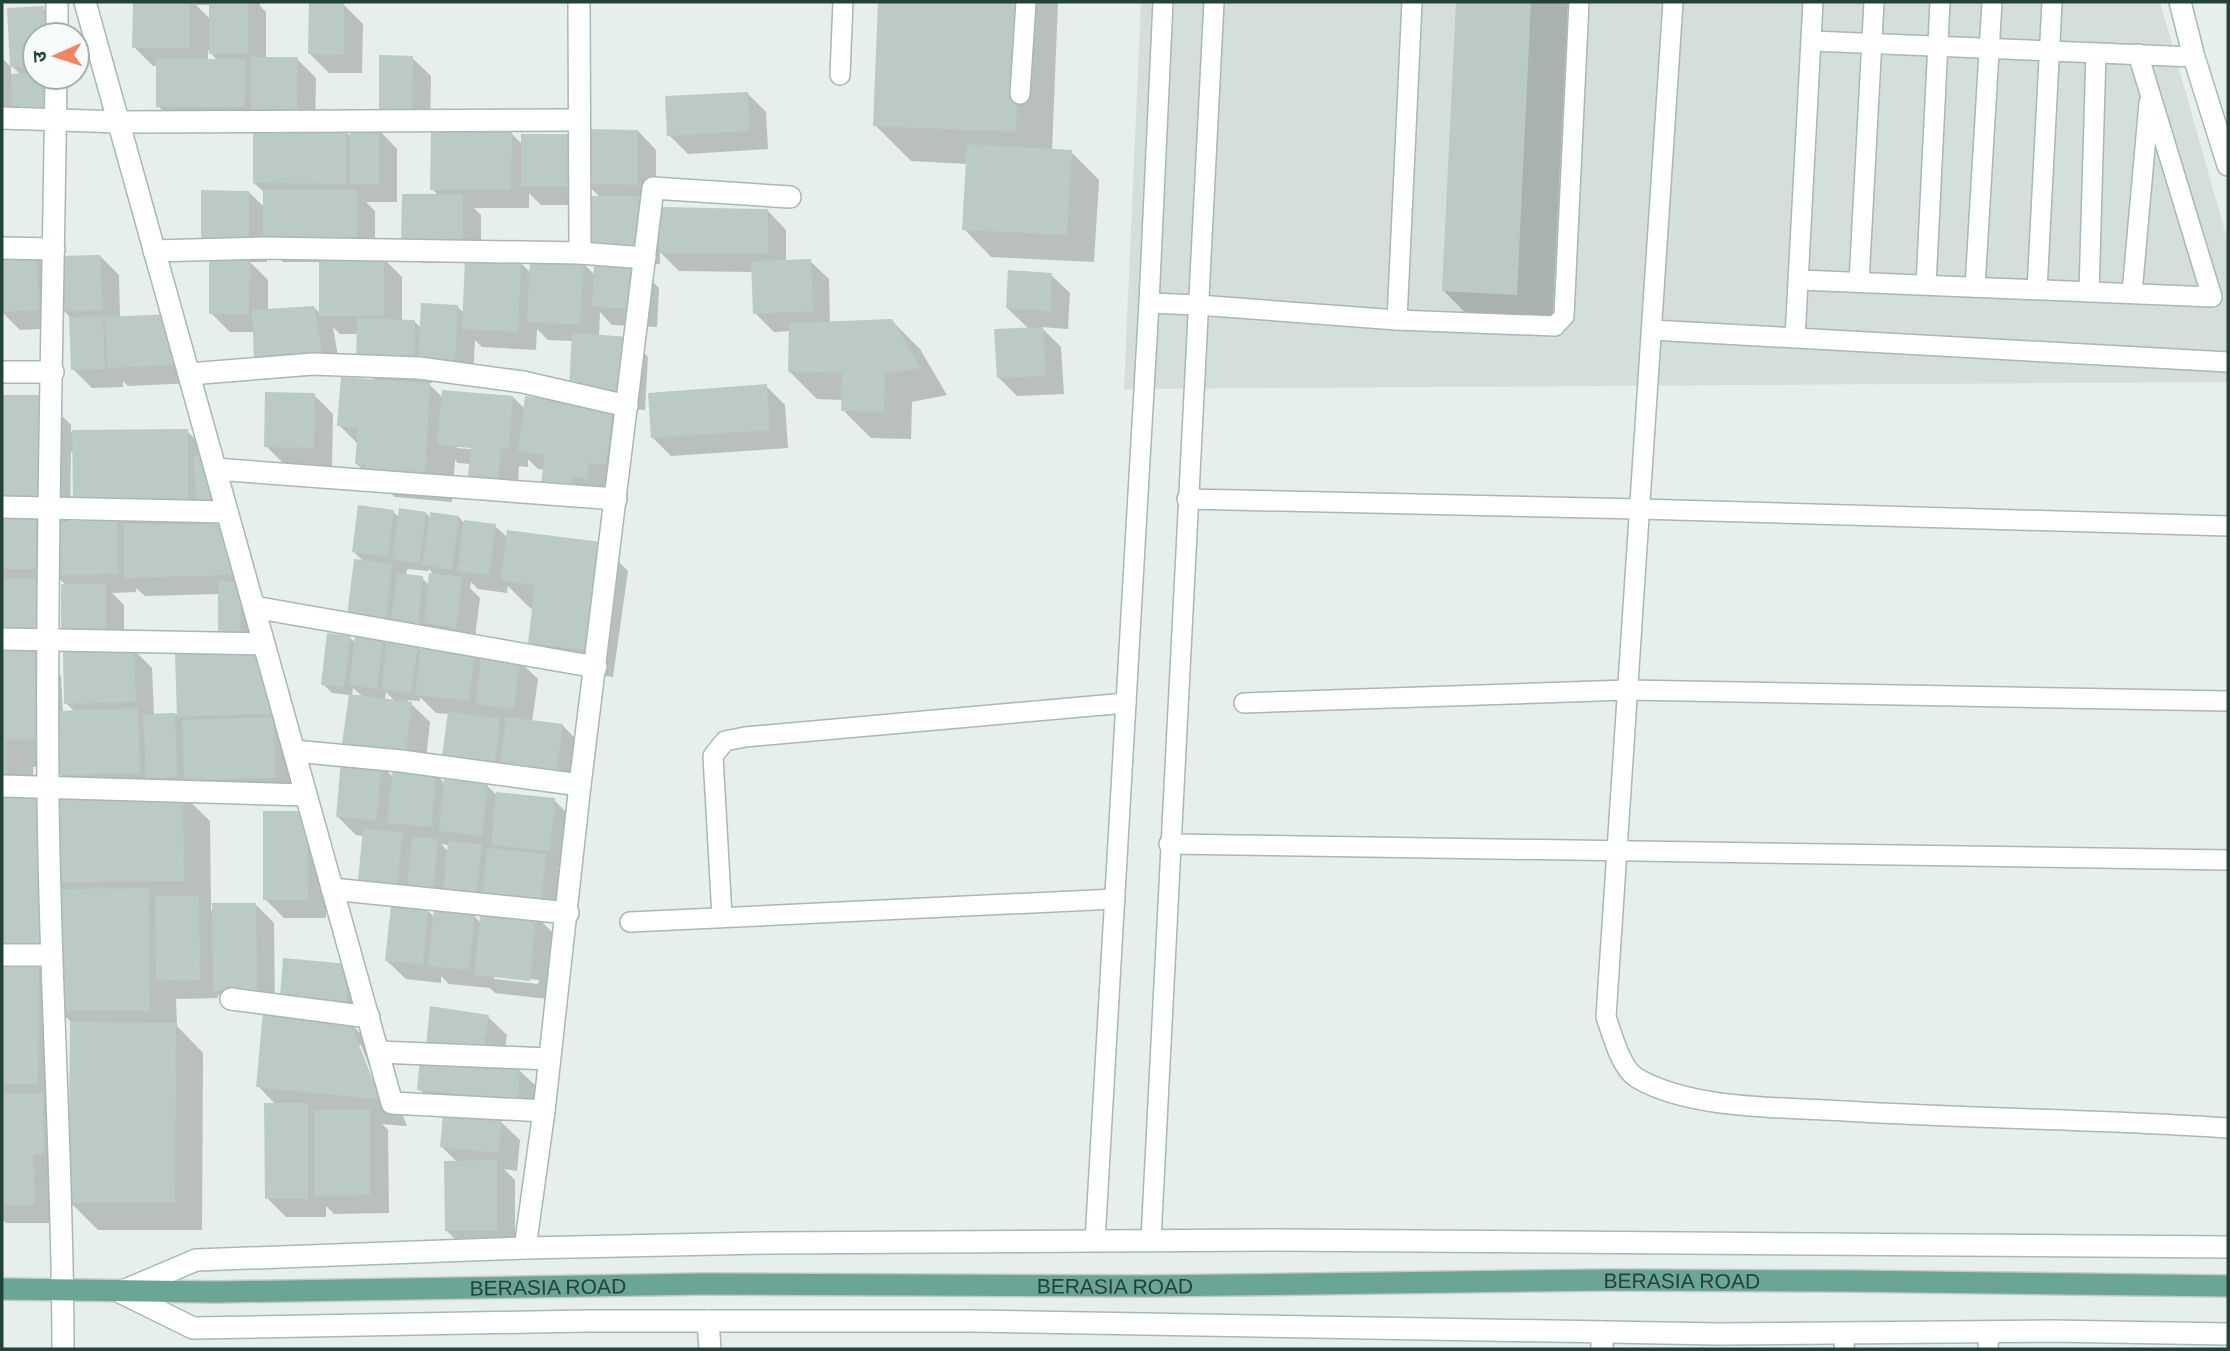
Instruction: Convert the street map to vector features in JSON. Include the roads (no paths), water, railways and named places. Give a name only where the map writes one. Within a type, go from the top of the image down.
[{"type":"main road","name":"BERASIA ROAD","points":[[2,1289],[217,1292],[701,1284],[1147,1286],[1611,1280],[2228,1286]]},
{"type":"street","points":[[57,2],[57,21]]},
{"type":"street","points":[[85,2],[392,1103],[544,1111]]},
{"type":"street","points":[[579,2],[580,253]]},
{"type":"street","points":[[2180,2],[2194,57],[2228,164]]},
{"type":"street","points":[[56,91],[48,787],[50,955],[63,1349]]},
{"type":"street","points":[[2,118],[119,122],[579,120]]},
{"type":"street","points":[[525,1248],[568,913],[580,785],[653,188],[790,197]]},
{"type":"street","points":[[2,248],[54,249]]},
{"type":"street","points":[[154,251],[264,248],[580,253],[645,258]]},
{"type":"street","points":[[189,374],[313,364],[419,368],[523,382],[627,406]]},
{"type":"street","points":[[2,373],[52,372]]},
{"type":"street","points":[[215,469],[616,499]]},
{"type":"street","points":[[2,507],[227,512]]},
{"type":"street","points":[[254,607],[596,667]]},
{"type":"street","points":[[2,639],[264,644]]},
{"type":"street","points":[[294,751],[401,761],[580,785]]},
{"type":"street","points":[[2,786],[306,794]]},
{"type":"street","points":[[332,889],[568,913]]},
{"type":"street","points":[[2,955],[50,955]]},
{"type":"street","points":[[231,999],[369,1017]]},
{"type":"street","points":[[379,1052],[548,1059]]},
{"type":"street","points":[[120,1292],[196,1260],[525,1248],[1151,1240],[2228,1248]]},
{"type":"street","points":[[120,1292],[193,1328],[708,1321],[973,1321],[1602,1341],[1718,1335],[1845,1341],[1988,1341],[2228,1334]]},
{"type":"street","points":[[708,1321],[710,1349]]},
{"type":"lane","points":[[840,75],[844,2]]},
{"type":"lane","points":[[1020,94],[1026,2]]},
{"type":"lane","points":[[1095,1241],[1149,303],[1163,2]]},
{"type":"lane","points":[[1151,1240],[1214,2]]},
{"type":"lane","points":[[1397,320],[1412,2]]},
{"type":"lane","points":[[1149,303],[1397,320],[1555,326],[1564,316],[1579,2]]},
{"type":"lane","points":[[1673,2],[1606,1017],[1617,1051],[1634,1077],[1676,1094],[1765,1106],[1925,1116],[2158,1123],[2228,1128]]},
{"type":"lane","points":[[1795,338],[1813,2]]},
{"type":"lane","points":[[1859,282],[1874,2]]},
{"type":"lane","points":[[1926,285],[1940,2]]},
{"type":"lane","points":[[1975,287],[1992,2]]},
{"type":"lane","points":[[2037,290],[2052,2]]},
{"type":"lane","points":[[1812,41],[2194,57]]},
{"type":"lane","points":[[2089,292],[2096,52]]},
{"type":"lane","points":[[1800,280],[2212,297],[2138,54]]},
{"type":"lane","points":[[2132,293],[2149,93]]},
{"type":"lane","points":[[1653,330],[2228,362]]},
{"type":"lane","points":[[1187,499],[2228,526]]},
{"type":"lane","points":[[1244,703],[1627,690],[2228,701]]},
{"type":"lane","points":[[722,917],[713,756],[725,741],[1126,703]]},
{"type":"lane","points":[[1170,844],[2228,860]]},
{"type":"lane","points":[[630,922],[1115,899]]}]
